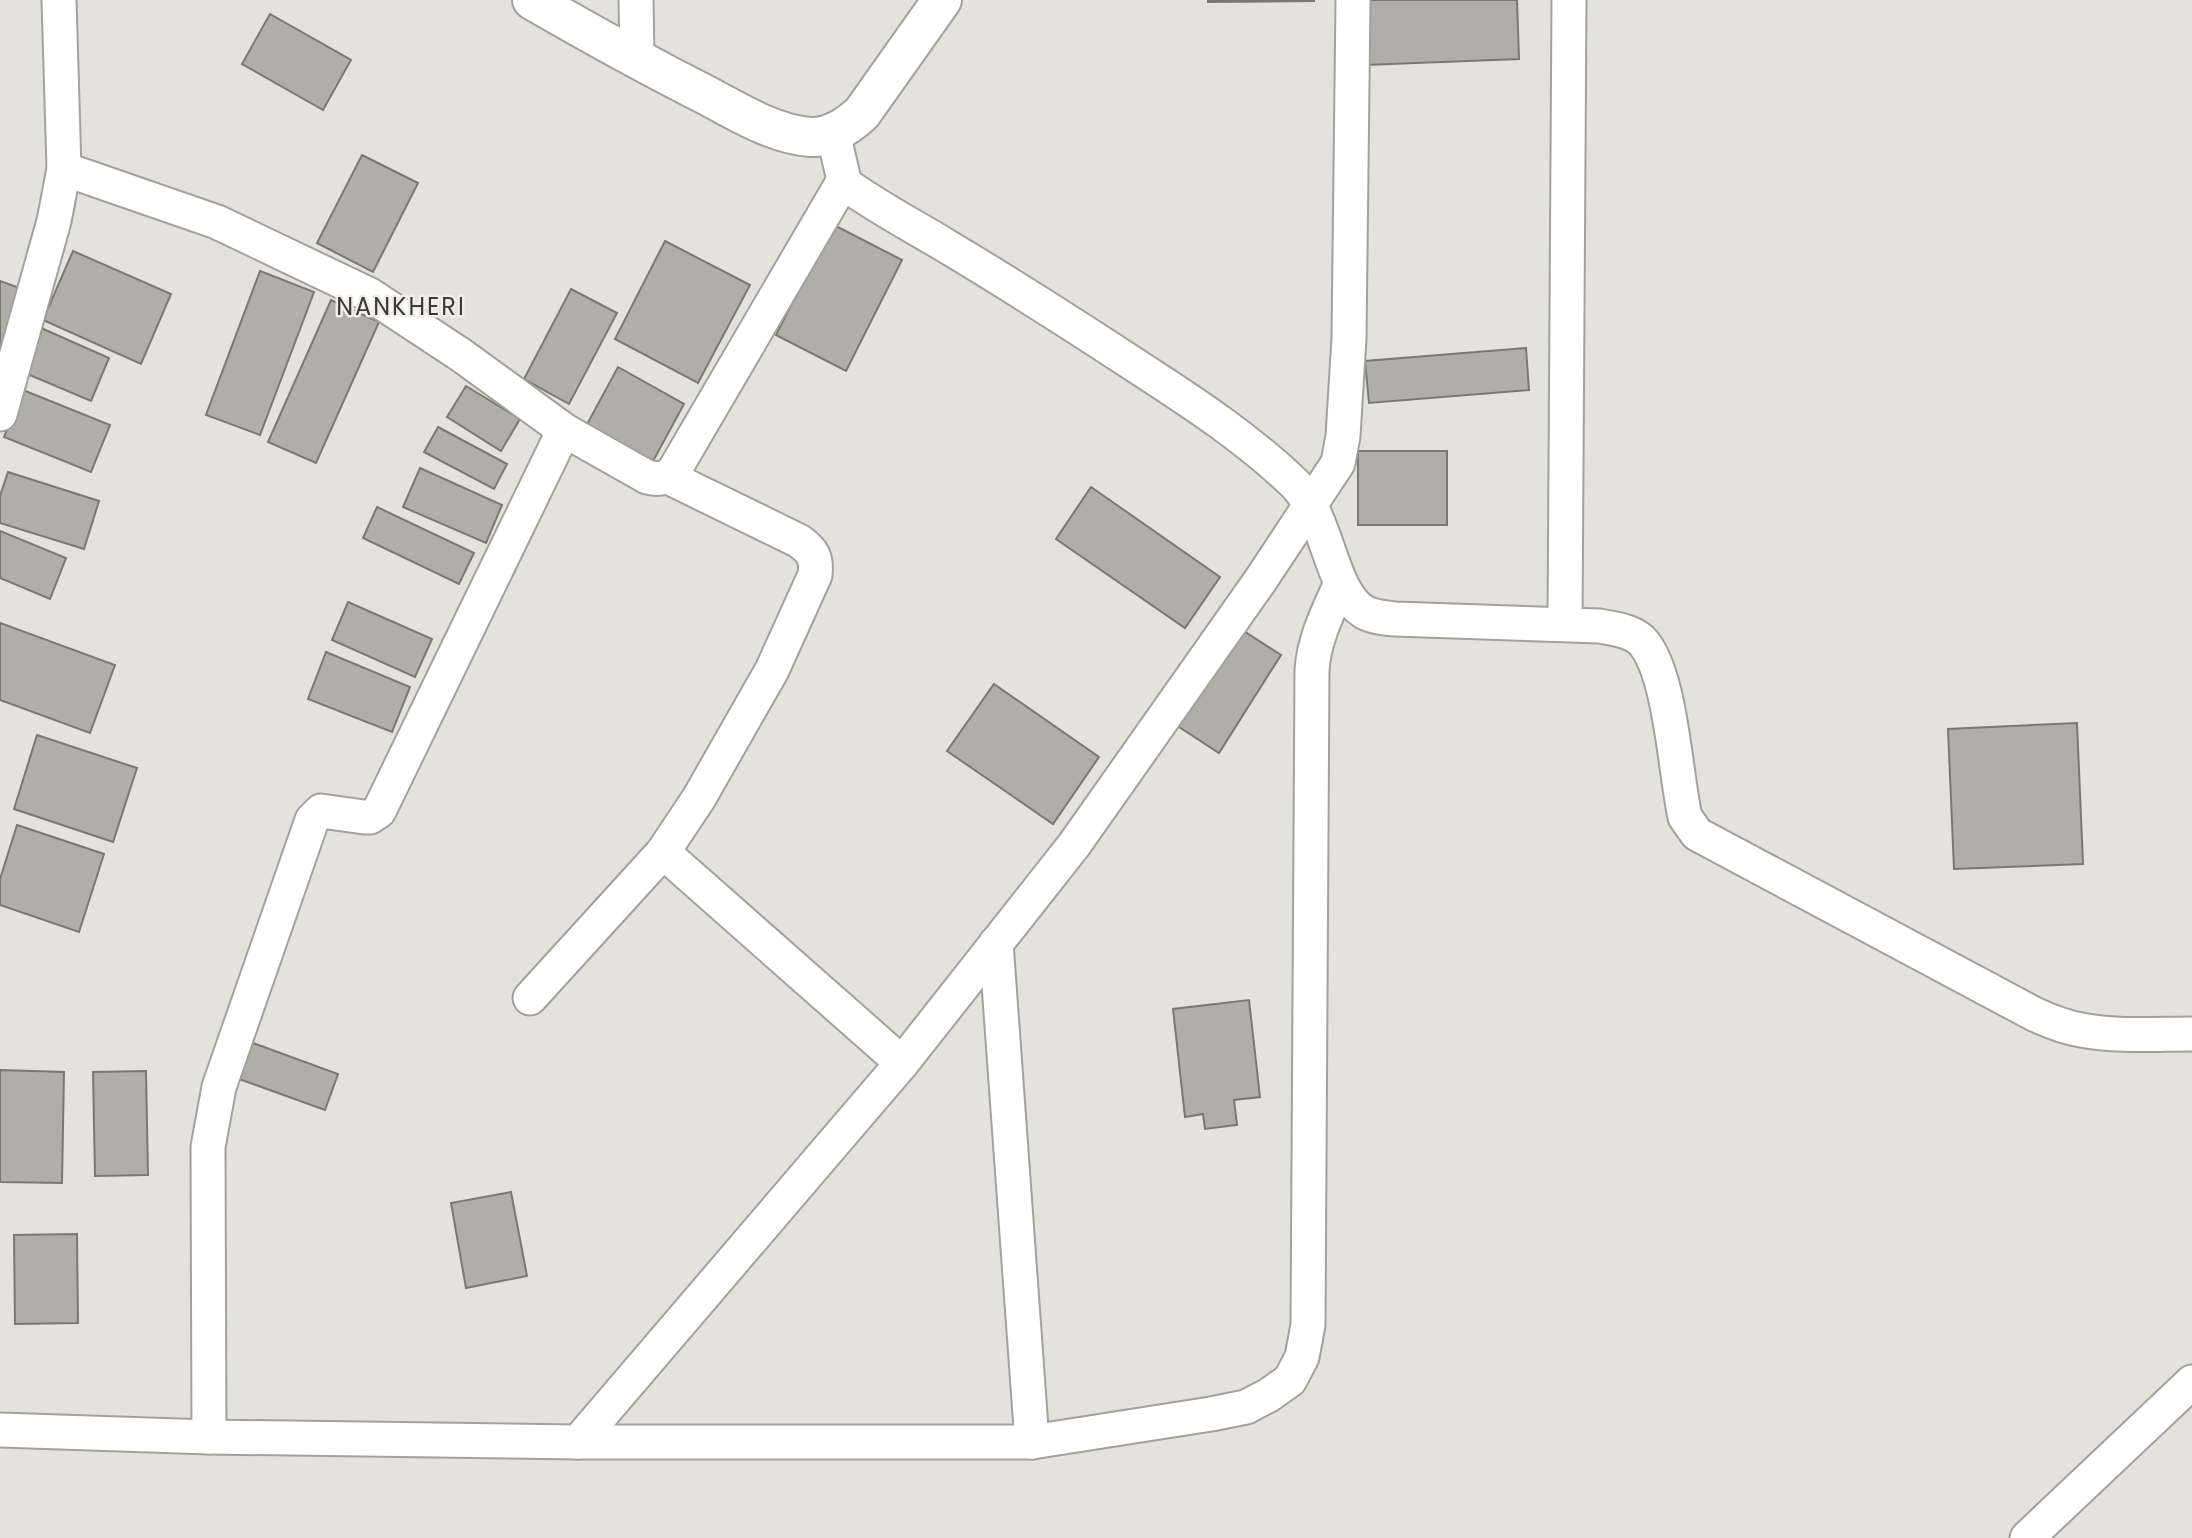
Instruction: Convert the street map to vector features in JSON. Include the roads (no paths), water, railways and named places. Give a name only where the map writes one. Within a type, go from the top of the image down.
[{"type":"street","points":[[0,414],[54,221],[64,169],[59,0]]},
{"type":"street","points":[[532,0],[750,118],[778,130],[811,137],[833,133],[850,124],[862,113],[942,0]]},
{"type":"street","points":[[636,0],[637,59]]},
{"type":"street","points":[[578,1442],[902,1063],[1074,845],[1260,581],[1338,463],[1343,436],[1349,338],[1353,0]]},
{"type":"street","points":[[1564,623],[1569,0]]},
{"type":"street","points":[[833,133],[844,180],[853,190],[1045,305],[1223,423],[1296,484],[1310,502],[1327,541],[1340,583],[1352,602],[1363,612],[1395,619],[1600,626],[1624,631],[1640,639],[1654,659],[1664,694],[1685,817],[1697,834],[2059,1025],[2111,1034],[2192,1034]]},
{"type":"street","points":[[64,169],[217,222],[370,295],[461,355],[564,430],[647,477],[668,477],[799,541],[812,550],[817,562],[811,585],[772,670],[699,797],[663,852],[530,998]]},
{"type":"street","points":[[668,477],[844,180]]},
{"type":"street","points":[[208,1437],[210,1133],[219,1087],[307,832],[312,820],[321,811],[370,817],[379,811],[564,430]]},
{"type":"street","points":[[0,1430],[208,1437],[578,1442],[1032,1442],[1211,1414],[1246,1407],[1269,1395],[1290,1380],[1302,1357],[1308,1325],[1312,670],[1313,651],[1319,632],[1340,583]]},
{"type":"street","points":[[663,852],[902,1063]]},
{"type":"street","points":[[996,943],[1032,1442]]},
{"type":"street","points":[[2027,1538],[2192,1382]]},
{"type":"district","name":"NANKHERI","points":[[401,307]]}]
